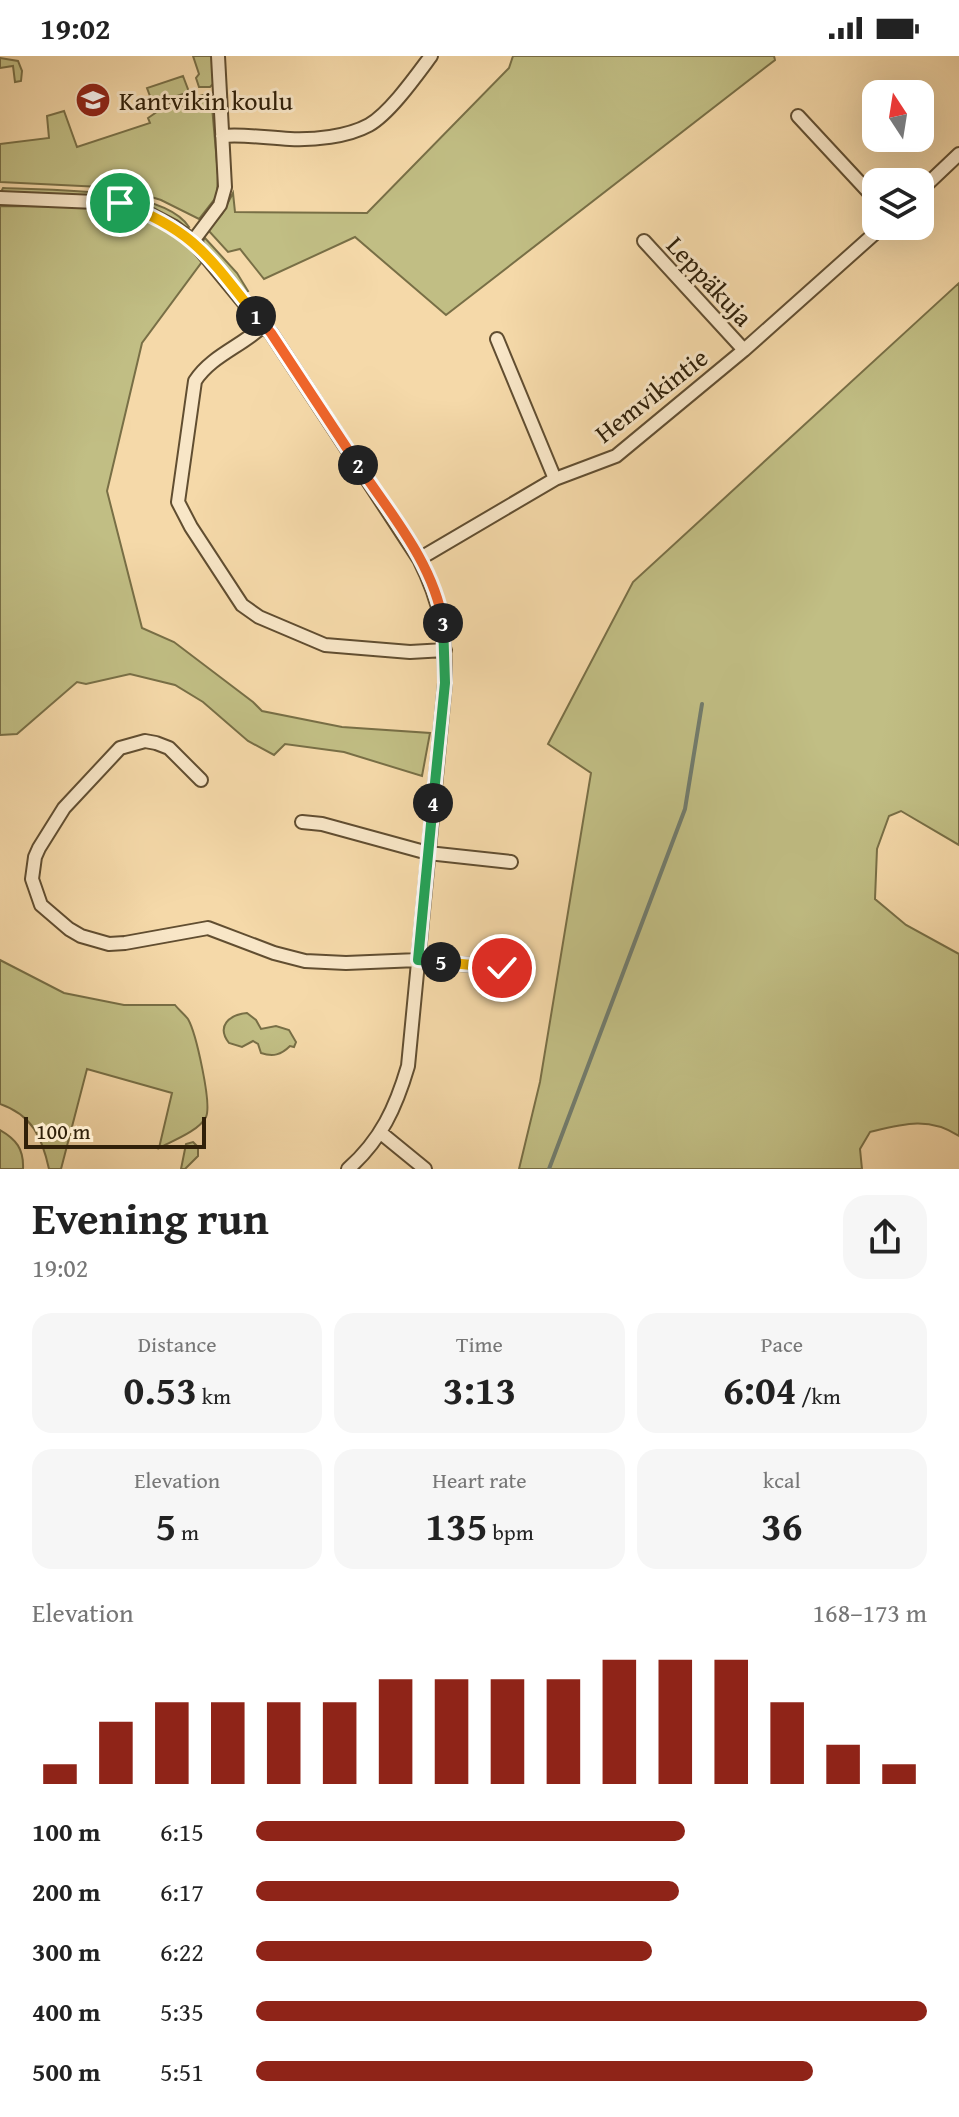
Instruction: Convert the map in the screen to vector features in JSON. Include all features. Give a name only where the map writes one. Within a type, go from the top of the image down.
[{"type":"street","points":[[193,241],[220,205],[225,187],[218,56]]},
{"type":"street","points":[[222,136],[245,134],[289,139],[320,138],[370,125],[391,105],[431,56]]},
{"type":"street","points":[[798,116],[862,185]]},
{"type":"street","points":[[934,178],[959,154]]},
{"type":"street","points":[[0,198],[120,203],[173,226],[193,241],[271,333],[433,585],[441,613],[445,683],[408,1066],[398,1100],[381,1133],[348,1169]]},
{"type":"street","name":"Hemvikintie","points":[[419,559],[555,479],[616,456],[744,350],[867,240]]},
{"type":"street","name":"Leppäkuja","points":[[644,241],[744,350]]},
{"type":"street","points":[[263,326],[201,371],[195,381],[178,502],[191,527],[242,605],[259,617],[325,645],[410,652],[445,650]]},
{"type":"street","points":[[497,339],[555,479]]},
{"type":"street","points":[[201,780],[169,748],[145,741],[120,748],[64,808],[39,848],[32,879],[41,905],[81,936],[109,944],[208,928],[274,953],[305,961],[418,960],[502,968]]},
{"type":"street","points":[[302,822],[322,824],[428,853],[511,862]]},
{"type":"street","points":[[381,1133],[425,1169]]},
{"type":"shaded area","points":[[193,56],[213,56],[214,83],[210,87],[199,87],[196,78],[199,74]]},
{"type":"shaded area","points":[[513,56],[774,56],[775,60],[446,315],[355,237],[264,279],[240,249],[228,252],[208,230],[222,214],[233,193],[235,212],[367,213],[509,68]]},
{"type":"shaded area","points":[[0,58],[18,61],[22,71],[21,81],[15,82],[13,66],[0,68]]},
{"type":"shaded area","points":[[183,76],[189,92],[153,104],[147,88]]},
{"type":"shaded area","points":[[211,95],[218,175],[217,196],[199,219],[161,200],[122,188],[0,182],[0,144],[49,138],[47,116],[64,111],[77,147],[150,123],[148,118],[167,105]]},
{"type":"shaded area","points":[[3,188],[103,193],[130,198],[155,204],[175,214],[189,227],[120,202],[72,196],[0,194]]},
{"type":"shaded area","points":[[0,206],[118,207],[164,227],[204,259],[142,343],[107,491],[142,628],[174,642],[262,711],[342,727],[430,733],[422,776],[344,752],[285,744],[274,755],[248,741],[203,702],[175,685],[130,674],[86,684],[77,682],[17,734],[0,735]]},
{"type":"shaded area","points":[[204,237],[237,273],[248,291],[203,244]]},
{"type":"shaded area","points":[[959,283],[959,845],[901,811],[889,816],[877,849],[875,899],[906,925],[959,954],[959,1136],[926,1124],[904,1124],[870,1132],[860,1149],[862,1169],[519,1169],[540,1082],[591,773],[548,744],[633,582]]},
{"type":"shaded area","points":[[0,960],[64,993],[124,1005],[175,1005],[188,1019],[199,1053],[207,1098],[203,1122],[159,1148],[172,1093],[87,1069],[61,1169],[49,1169],[39,1137],[28,1121],[0,1104]]},
{"type":"shaded area","points":[[247,1013],[261,1029],[276,1026],[289,1030],[296,1042],[294,1047],[269,1055],[261,1053],[258,1044],[253,1041],[242,1047],[229,1043],[224,1031],[226,1022]]},
{"type":"shaded area","points":[[0,1130],[18,1145],[23,1169],[0,1169]]},
{"type":"shaded area","points":[[193,1142],[198,1147],[198,1156],[185,1169],[181,1169],[186,1144]]},
{"type":"waterway","points":[[549,1169],[685,809],[702,704]]},
{"type":"place","name":"Kantvikin koulu","points":[[93,100]]},
{"type":"route","points":[[120,203],[173,226],[208,255],[271,333],[433,585],[444,632],[445,683],[418,960],[502,968]]}]
